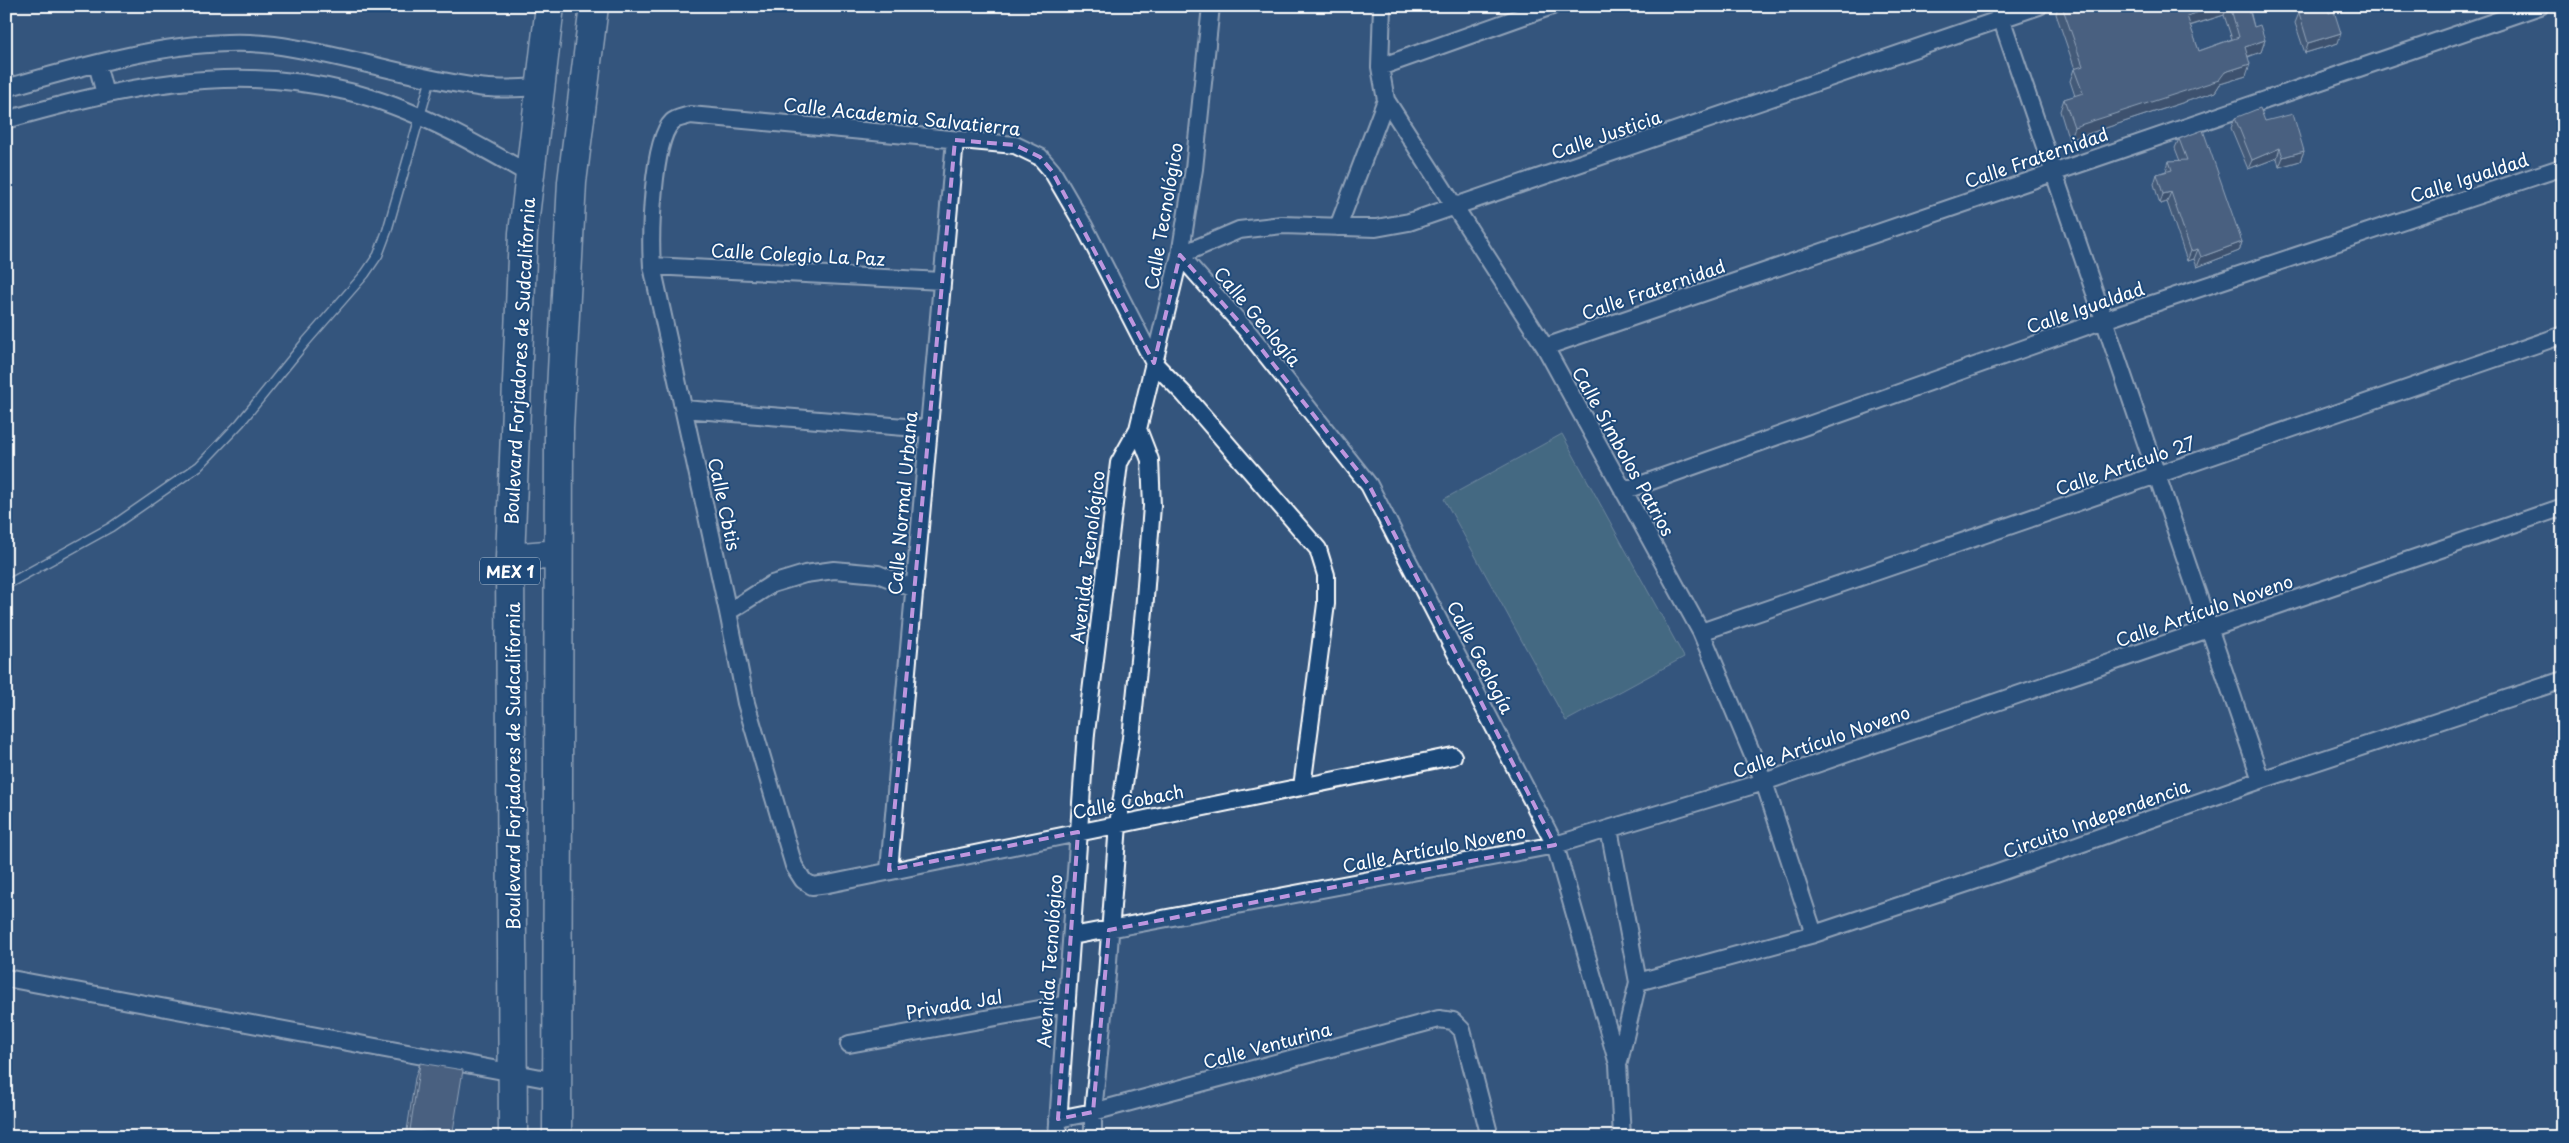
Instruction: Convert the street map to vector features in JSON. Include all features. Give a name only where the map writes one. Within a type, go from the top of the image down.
[{"type":"highway","name":"Boulevard Forjadores de Sudcalifornia","points":[[513,1137],[510,558],[523,234],[550,6]]},
{"type":"highway","name":"MEX 1","points":[[557,1137],[559,428],[564,302],[572,182],[594,6]]},
{"type":"highway","points":[[510,558],[558,554]]},
{"type":"street","name":"Calle Tecnológico","points":[[1138,429],[1180,255],[1194,170],[1211,6]]},
{"type":"street","name":"Calle Símbolos Patrios","points":[[1382,6],[1380,67],[1386,100],[1545,348],[1701,632],[1764,782],[1814,934]]},
{"type":"street","points":[[1380,67],[1552,6]]},
{"type":"street","name":"Calle Justicia","points":[[1180,255],[1239,230],[1282,225],[1376,228],[1409,222],[1456,207],[1999,13],[2039,6]]},
{"type":"street","name":"Calle Fraternidad","points":[[1545,348],[2540,6]]},
{"type":"street","points":[[1999,13],[2260,780]]},
{"type":"street","points":[[6,88],[97,64],[223,43],[272,44],[349,58],[480,88],[539,87]]},
{"type":"street","points":[[97,64],[105,94]]},
{"type":"street","points":[[6,120],[105,94],[177,81],[268,78],[351,92],[420,117],[529,174]]},
{"type":"street","points":[[1338,228],[1386,100]]},
{"type":"street","name":"Calle Academia Salvatierra","points":[[673,121],[690,115],[1015,145],[1040,157],[1052,171],[1084,226],[1154,363],[1184,394],[1318,549],[1324,562],[1326,604],[1302,787]]},
{"type":"street","name":"Calle Cbtis","points":[[673,121],[663,137],[658,154],[650,242],[652,266],[728,612],[746,703],[794,866],[803,880],[812,886]]},
{"type":"street","name":"Calle Normal Urbana","points":[[889,870],[955,140]]},
{"type":"street","name":"Calle Igualdad","points":[[1623,491],[2104,320],[2563,167]]},
{"type":"street","name":"Calle Geología","points":[[1180,255],[1248,332],[1369,485],[1555,845],[1618,1064],[1622,1137]]},
{"type":"street","name":"Calle Colegio La Paz","points":[[652,266],[942,281]]},
{"type":"street","name":"Calle Artículo 27","points":[[1701,632],[2563,335]]},
{"type":"street","points":[[684,409],[929,429]]},
{"type":"street","points":[[1093,1137],[1093,1112],[1107,975],[1118,824],[1143,621],[1152,506],[1150,460],[1138,429]]},
{"type":"street","name":"Avenida Tecnológico","points":[[1057,1137],[1086,733],[1119,463],[1138,429]]},
{"type":"street","name":"Calle Artículo Noveno","points":[[1072,936],[1555,845],[1764,782],[2563,507]]},
{"type":"street","points":[[728,612],[772,584],[804,574],[834,570],[878,574],[914,589]]},
{"type":"street","name":"Circuito Independencia","points":[[1638,982],[1814,934],[1995,874],[2260,780],[2563,680]]},
{"type":"street","name":"Calle Cobach","points":[[812,886],[1453,756]]},
{"type":"street","points":[[1609,829],[1638,982],[1618,1064]]},
{"type":"street","points":[[6,978],[557,1081]]},
{"type":"street","name":"Privada Jal","points":[[849,1044],[1066,1004]]},
{"type":"street","name":"Calle Venturina","points":[[1058,1119],[1093,1112],[1439,1019],[1453,1021],[1462,1030],[1490,1137]]},
{"type":"lane","points":[[6,585],[56,560],[160,495],[199,466],[240,423],[378,255],[431,78]]},
{"type":"highlighted area","points":[[955,140],[1015,145],[1040,157],[1052,171],[1154,363],[1180,255],[1248,332],[1369,485],[1555,845],[1109,930],[1093,1112],[1058,1119],[1078,832],[889,870]]},
{"type":"green space","points":[[1562,434],[1684,657],[1566,721],[1444,499]]},
{"type":"building","points":[[2062,6],[2217,6],[2187,16],[2199,51],[2239,37],[2230,6],[2248,6],[2254,27],[2260,25],[2265,40],[2245,47],[2250,64],[2225,72],[2219,80],[2074,127],[2064,99],[2083,93],[2074,69],[2083,66]]},
{"type":"building","points":[[2319,6],[2327,6],[2329,13],[2334,11],[2341,33],[2308,43],[2299,13]]},
{"type":"building","points":[[2260,108],[2265,121],[2293,114],[2304,151],[2283,157],[2280,148],[2252,160],[2235,118]]},
{"type":"building","points":[[2203,130],[2242,242],[2201,257],[2198,249],[2191,251],[2171,192],[2163,194],[2157,174],[2172,170],[2169,161],[2187,160],[2179,139]]},
{"type":"building","points":[[420,1063],[463,1070],[452,1137],[410,1130]]}]
